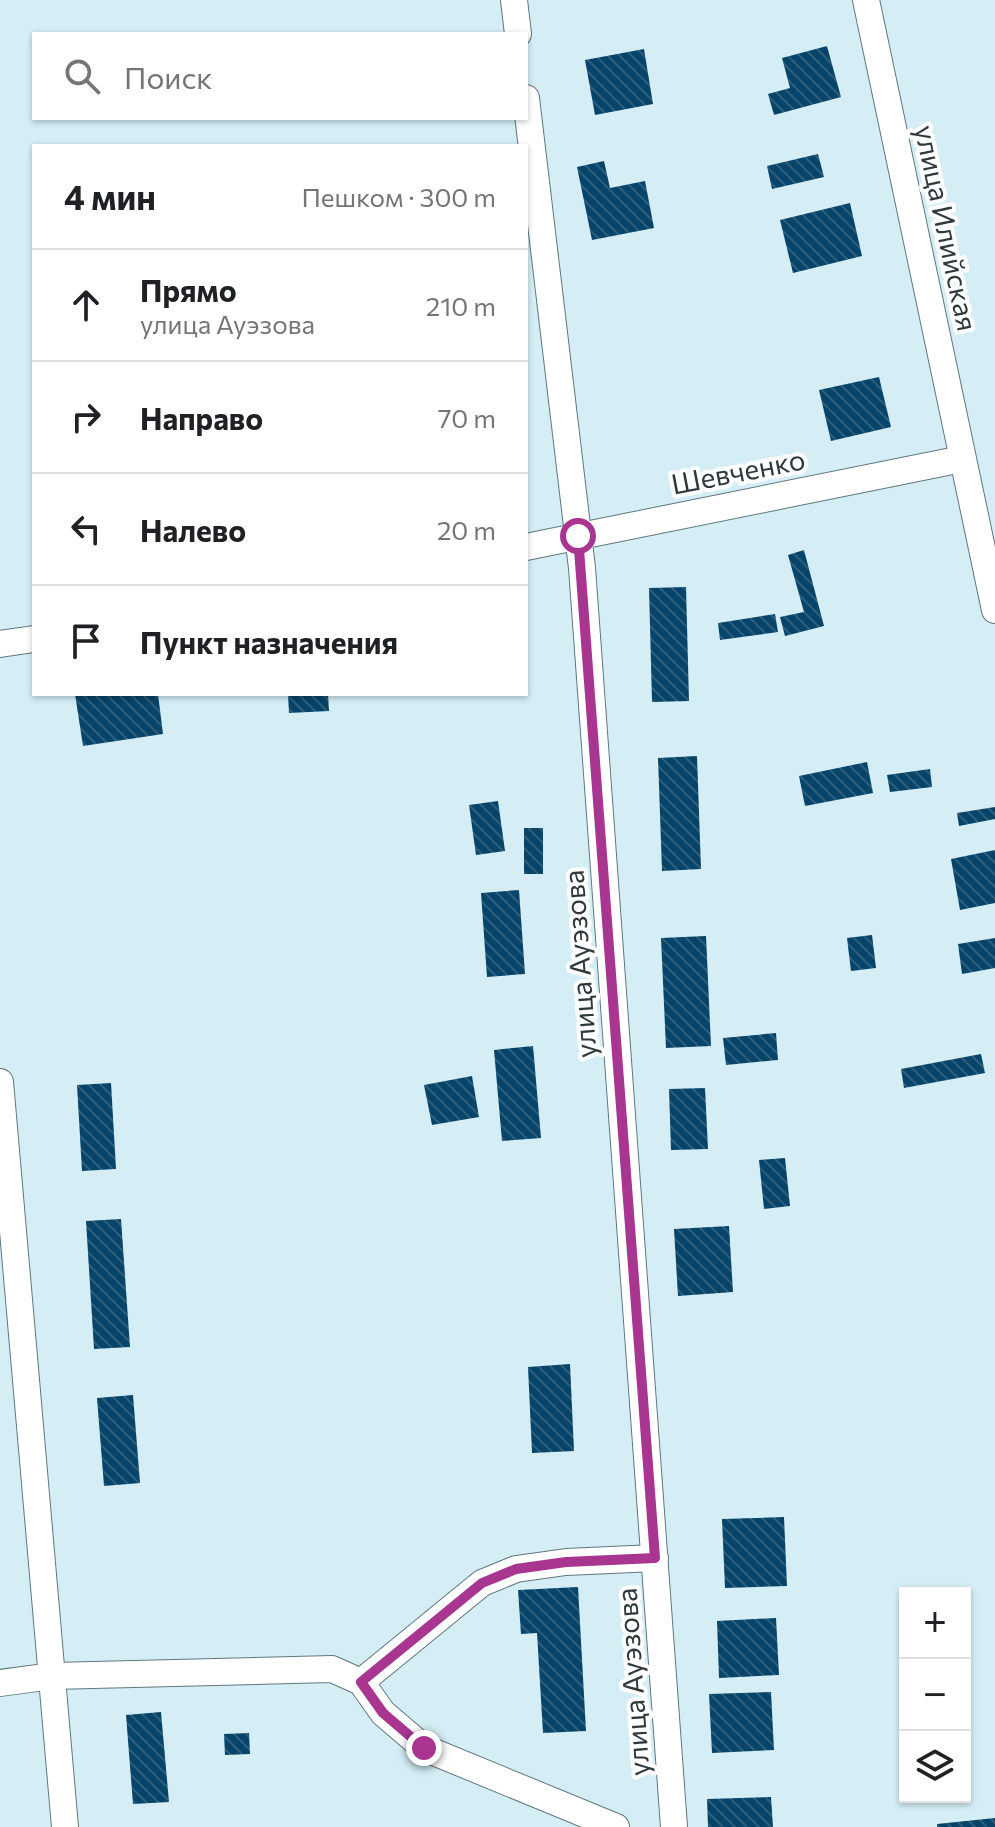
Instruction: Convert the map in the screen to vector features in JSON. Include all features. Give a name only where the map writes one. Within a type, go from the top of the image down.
[{"type":"street","points":[[514,0],[518,32]]},
{"type":"street","name":"улица Илийская","points":[[866,0],[995,610]]},
{"type":"street","name":"улица Ауэзова","points":[[528,115],[578,536],[674,1827]]},
{"type":"street","name":"Шевченко","points":[[528,547],[962,459]]},
{"type":"street","points":[[0,644],[32,639]]},
{"type":"street","points":[[0,1082],[65,1827]]},
{"type":"street","points":[[361,1682],[482,1583],[516,1569],[566,1562],[655,1558]]},
{"type":"street","points":[[0,1683],[52,1676],[332,1669],[361,1682],[383,1713],[424,1748],[616,1827]]},
{"type":"building","points":[[827,46],[841,97],[774,115],[768,94],[790,88],[782,58]]},
{"type":"building","points":[[644,49],[653,104],[595,115],[585,60]]},
{"type":"building","points":[[818,154],[824,177],[772,189],[767,166]]},
{"type":"building","points":[[604,161],[610,188],[645,181],[654,228],[592,240],[577,167]]},
{"type":"building","points":[[850,203],[862,256],[793,273],[780,220]]},
{"type":"building","points":[[879,377],[891,427],[831,441],[819,390]]},
{"type":"building","points":[[804,550],[824,626],[785,636],[780,617],[804,612],[788,555]]},
{"type":"building","points":[[686,587],[689,701],[652,702],[649,588]]},
{"type":"building","points":[[775,614],[778,632],[720,640],[718,623]]},
{"type":"building","points":[[75,696],[158,696],[163,734],[83,746]]},
{"type":"building","points":[[288,696],[328,696],[329,711],[289,713]]},
{"type":"building","points":[[697,756],[701,869],[662,871],[658,758]]},
{"type":"building","points":[[867,762],[873,793],[805,806],[799,776]]},
{"type":"building","points":[[930,769],[932,787],[890,792],[887,775]]},
{"type":"building","points":[[498,801],[505,851],[476,855],[469,805]]},
{"type":"building","points":[[995,807],[995,819],[959,826],[957,813]]},
{"type":"building","points":[[524,828],[543,828],[543,874],[524,874]]},
{"type":"building","points":[[995,850],[995,903],[960,910],[951,859]]},
{"type":"building","points":[[519,890],[525,974],[487,977],[481,893]]},
{"type":"building","points":[[872,935],[876,968],[851,971],[847,938]]},
{"type":"building","points":[[706,936],[711,1046],[666,1048],[661,938]]},
{"type":"building","points":[[995,938],[995,968],[962,974],[958,944]]},
{"type":"building","points":[[776,1033],[778,1060],[726,1065],[723,1038]]},
{"type":"building","points":[[533,1046],[541,1138],[502,1141],[494,1050]]},
{"type":"building","points":[[981,1054],[985,1073],[904,1088],[901,1069]]},
{"type":"building","points":[[472,1076],[479,1117],[432,1125],[424,1085]]},
{"type":"building","points":[[111,1083],[116,1169],[82,1171],[77,1085]]},
{"type":"building","points":[[705,1088],[708,1149],[671,1150],[669,1089]]},
{"type":"building","points":[[785,1158],[790,1206],[764,1209],[759,1160]]},
{"type":"building","points":[[121,1219],[130,1347],[94,1349],[86,1221]]},
{"type":"building","points":[[729,1226],[733,1292],[678,1296],[674,1229]]},
{"type":"building","points":[[570,1364],[574,1451],[532,1453],[528,1367]]},
{"type":"building","points":[[133,1395],[140,1483],[104,1486],[97,1398]]},
{"type":"building","points":[[784,1517],[787,1586],[725,1588],[722,1519]]},
{"type":"building","points":[[578,1587],[586,1731],[543,1733],[537,1633],[521,1634],[518,1590]]},
{"type":"building","points":[[776,1618],[779,1675],[719,1678],[717,1621]]},
{"type":"building","points":[[771,1692],[774,1750],[712,1753],[709,1694]]},
{"type":"building","points":[[161,1712],[169,1802],[133,1804],[126,1715]]},
{"type":"building","points":[[249,1733],[250,1754],[225,1755],[224,1734]]},
{"type":"building","points":[[771,1797],[773,1827],[708,1827],[707,1799]]},
{"type":"building","points":[[995,1818],[995,1827],[937,1827],[937,1824]]},
{"type":"route","points":[[424,1748],[383,1713],[361,1682],[410,1641],[482,1583],[516,1569],[566,1562],[655,1558],[578,536]]}]
